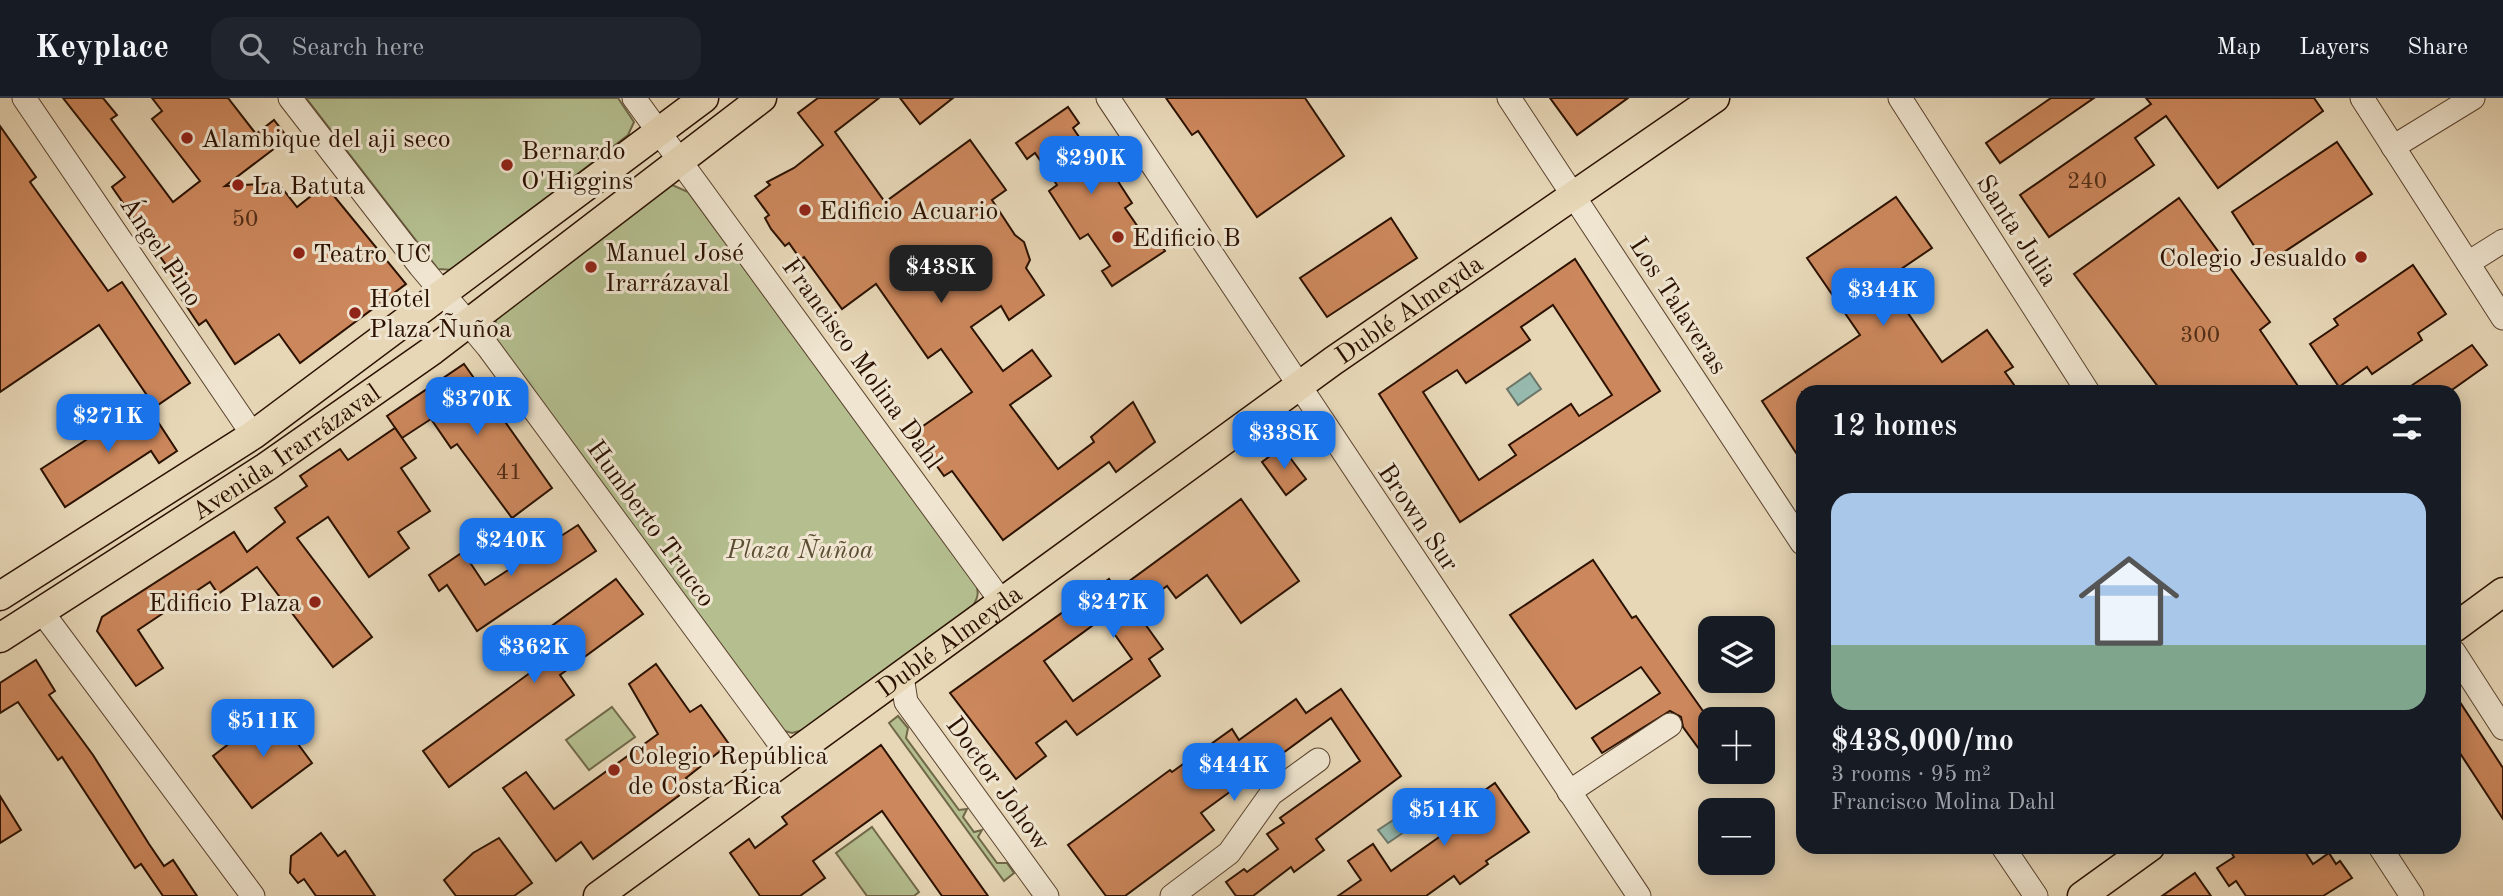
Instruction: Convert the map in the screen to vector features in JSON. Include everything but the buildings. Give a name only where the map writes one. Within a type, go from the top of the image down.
[{"type":"main road","name":"Avenida Irarrázaval","points":[[0,596],[253,435],[445,295],[705,98]]},
{"type":"main road","name":"Avenida Irarrázaval","points":[[0,638],[266,467],[469,323],[680,158],[762,98]]},
{"type":"main road","name":"Dublé Almeyda","points":[[597,896],[878,692],[904,689],[1001,601],[1297,386],[1715,98]]},
{"type":"main road","points":[[2461,623],[2503,592]]},
{"type":"main road","points":[[2082,896],[2111,887],[2143,854]]},
{"type":"street","name":"Ángel Pino","points":[[23,98],[253,435]]},
{"type":"street","name":"Humberto Trucco","points":[[290,98],[469,323],[789,756]]},
{"type":"street","name":"Francisco Molina Dahl","points":[[635,98],[1001,601]]},
{"type":"street","name":"Brown Sur","points":[[1108,98],[1297,386],[1639,896]]},
{"type":"street","name":"Los Talaveras","points":[[1509,98],[1796,534]]},
{"type":"street","name":"Santa Julia","points":[[1900,98],[2084,385]]},
{"type":"street","points":[[2362,98],[2503,318]]},
{"type":"street","points":[[2393,147],[2473,98]]},
{"type":"street","points":[[2468,263],[2503,241]]},
{"type":"street","points":[[42,612],[253,896]]},
{"type":"street","points":[[2461,663],[2503,728]]},
{"type":"street","name":"Doctor Johow","points":[[904,689],[1047,896]]},
{"type":"street","points":[[1569,792],[1670,725]]},
{"type":"street","points":[[1172,896],[1229,853],[1271,794],[1318,760]]},
{"type":"street","points":[[2008,854],[2036,896]]},
{"type":"street","points":[[2385,854],[2412,896]]},
{"type":"green space","points":[[306,98],[618,98],[634,122],[628,135],[454,270],[438,269]]},
{"type":"green space","name":"Plaza Ñuñoa","points":[[670,184],[688,192],[975,581],[978,593],[970,610],[803,730],[792,733],[781,730],[494,338],[496,319]]},
{"type":"green space","points":[[612,707],[635,737],[589,770],[566,740]]},
{"type":"green space","points":[[898,716],[908,728],[906,738],[959,810],[967,809],[963,817],[974,832],[982,830],[978,837],[997,863],[1007,863],[1014,873],[1004,881],[889,723]]},
{"type":"green space","points":[[872,827],[919,892],[914,896],[867,896],[836,853]]},
{"type":"water","points":[[1530,373],[1541,389],[1518,405],[1507,389]]},
{"type":"water","points":[[1404,813],[1413,826],[1388,843],[1378,830]]},
{"type":"place","name":"Alambique del aji seco","points":[[187,138]]},
{"type":"place","name":"Bernardo O'Higgins","points":[[507,165]]},
{"type":"place","name":"La Batuta","points":[[238,185]]},
{"type":"place","name":"Edificio Acuario","points":[[805,210]]},
{"type":"place","name":"Edificio B","points":[[1118,237]]},
{"type":"place","name":"Teatro UC","points":[[299,253]]},
{"type":"place","name":"Colegio Jesualdo","points":[[2361,257]]},
{"type":"place","name":"Manuel José Irarrázaval","points":[[591,267]]},
{"type":"place","name":"Hotel Plaza Ñuñoa","points":[[355,313]]},
{"type":"place","name":"Edificio Plaza","points":[[315,602]]},
{"type":"place","name":"Colegio República de Costa Rica","points":[[614,770]]}]
